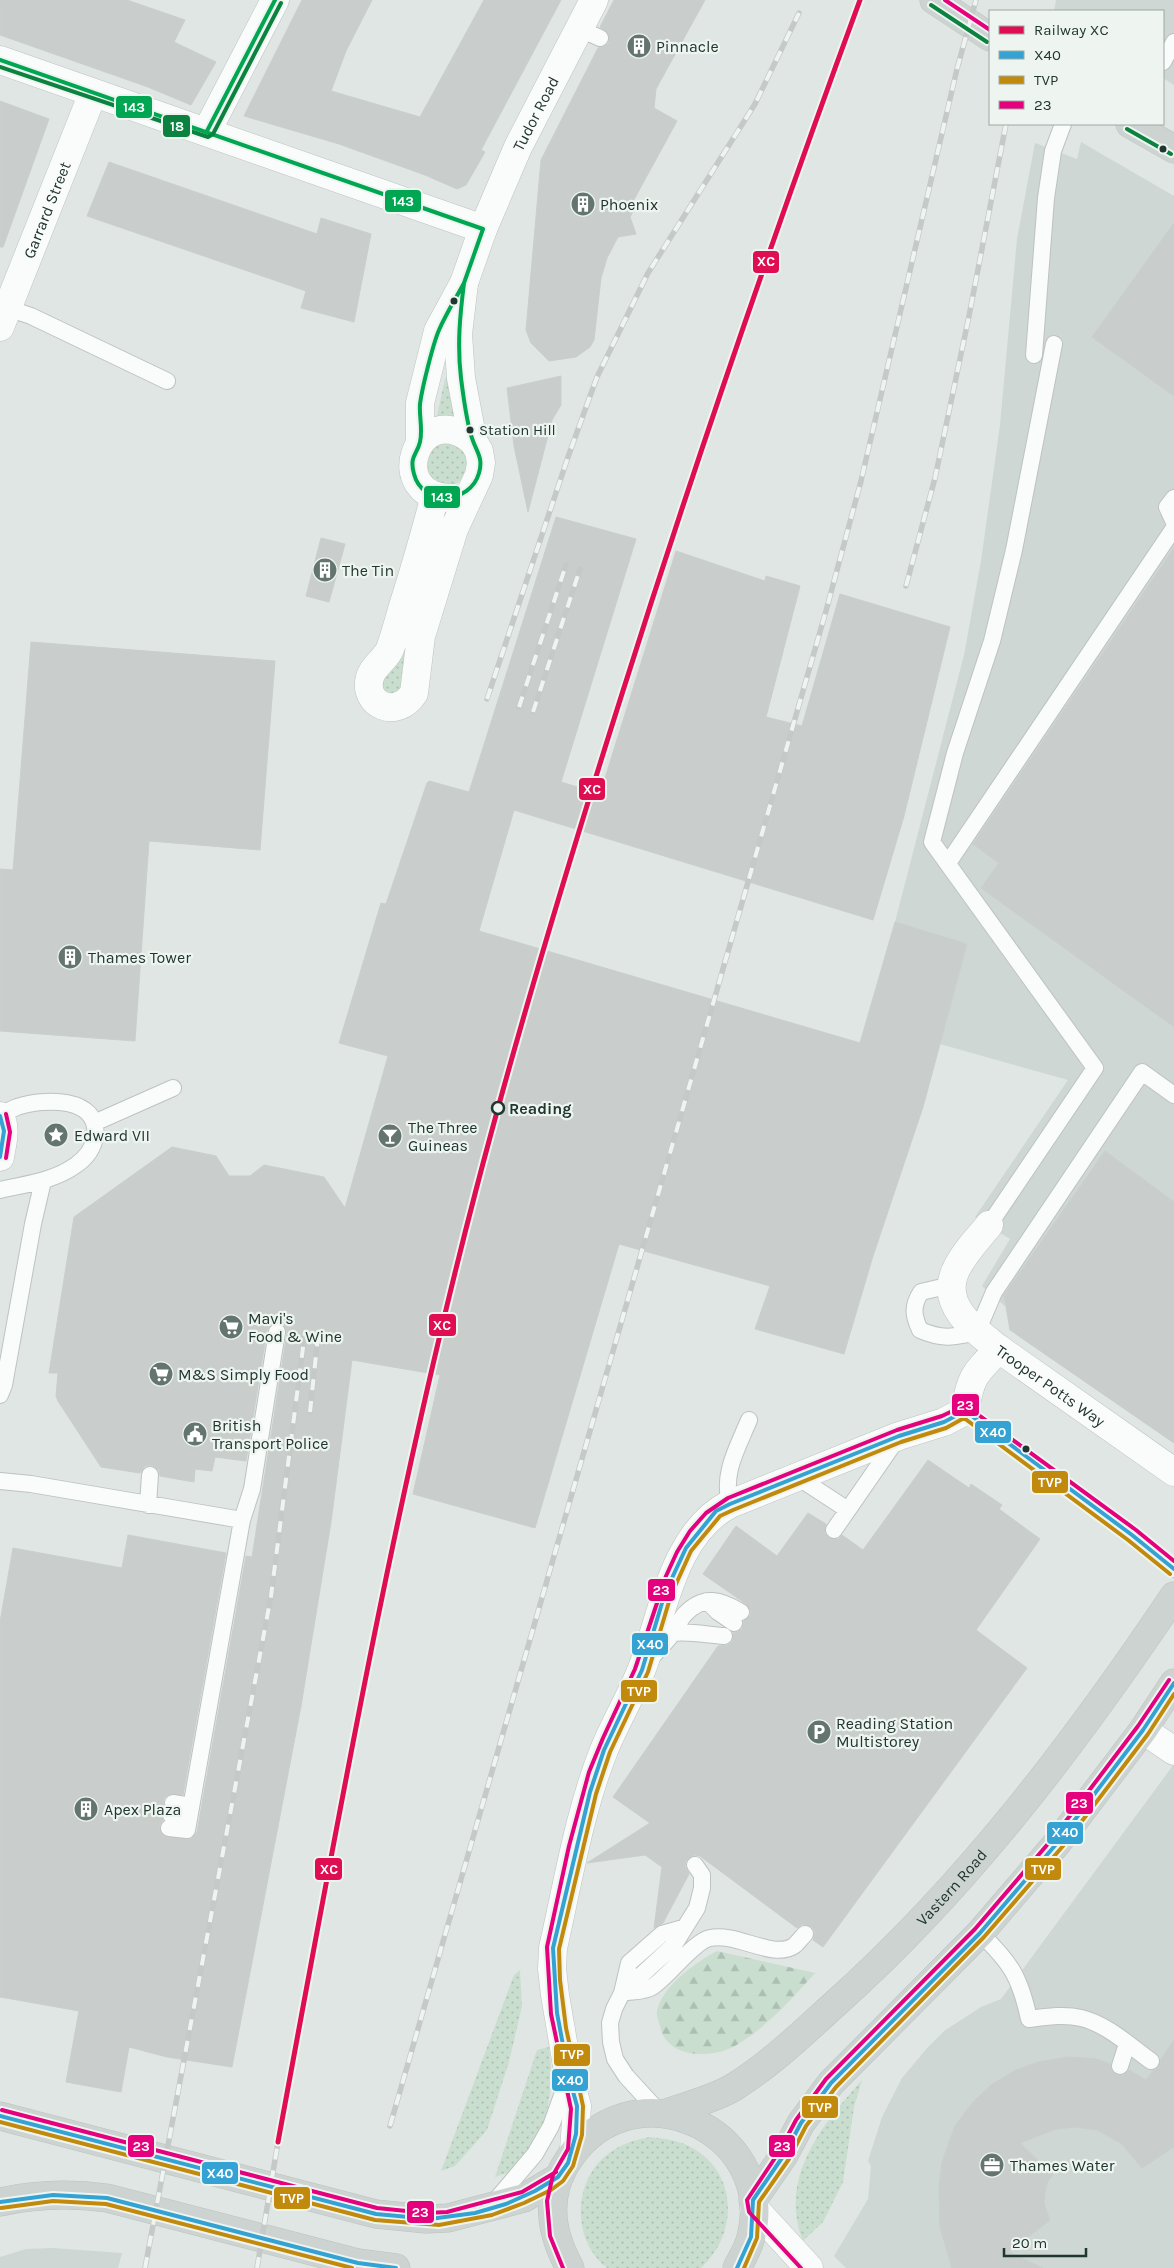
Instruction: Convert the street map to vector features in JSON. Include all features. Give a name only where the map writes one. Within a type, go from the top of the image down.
[{"type":"main road","points":[[934,0],[989,36]]},
{"type":"main road","points":[[1132,125],[1174,149]]},
{"type":"main road","name":"Vastern Road","points":[[663,2113],[712,2098],[733,2087],[757,2070],[854,1987],[936,1906],[996,1837],[1050,1768],[1174,1596]]},
{"type":"main road","points":[[753,2204],[784,2155],[801,2123],[832,2083],[980,1933],[1058,1842],[1144,1730],[1174,1683]]},
{"type":"main road","points":[[570,2268],[558,2247],[552,2218],[554,2197],[559,2177],[574,2151],[603,2125],[631,2115],[663,2113],[695,2121],[720,2138],[741,2164],[749,2181],[753,2204],[751,2237],[738,2268]]},
{"type":"main road","points":[[0,2116],[376,2214],[448,2218],[524,2198],[559,2177]]},
{"type":"main road","points":[[0,2202],[28,2196],[50,2194],[82,2194],[107,2198],[358,2263],[396,2268]]},
{"type":"street","points":[[207,131],[275,0]]},
{"type":"street","name":"Tudor Road","points":[[483,229],[518,147],[589,33],[594,0]]},
{"type":"street","points":[[0,60],[483,229],[464,283],[438,331],[420,402],[420,442]]},
{"type":"street","name":"Garrard Street","points":[[4,318],[93,93]]},
{"type":"street","points":[[435,496],[389,651],[370,675],[370,693],[383,706],[392,708],[402,706],[409,701],[414,693],[421,636],[454,529],[479,475],[481,463],[479,451],[473,441],[460,378],[458,334],[464,283]]},
{"type":"street","points":[[473,441],[463,433],[452,429],[440,430],[429,434],[420,442],[414,452],[412,464],[414,476],[421,486],[435,496],[453,498],[473,486]]},
{"type":"street","points":[[0,1115],[3,1121],[4,1134],[0,1157]]},
{"type":"street","points":[[988,1225],[954,1273],[952,1284],[954,1302],[961,1316],[977,1332],[999,1349]]},
{"type":"street","name":"Trooper Potts Way","points":[[965,1412],[970,1382],[980,1368],[999,1349],[1174,1472]]},
{"type":"street","points":[[574,2151],[577,2106],[569,2077],[555,1994],[552,1969],[553,1948],[590,1792],[604,1750],[642,1670],[665,1593],[686,1548],[716,1512],[730,1504],[799,1478],[899,1436],[944,1422],[965,1412]]},
{"type":"street","points":[[1144,1730],[1174,1750]]},
{"type":"street","points":[[753,2204],[809,2268]]},
{"type":"lane","points":[[1164,60],[1174,42]]},
{"type":"lane","points":[[1034,355],[1046,198],[1053,151],[1064,125]]},
{"type":"lane","points":[[4,318],[30,316],[167,381]]},
{"type":"lane","points":[[988,1225],[1095,1068],[932,842],[955,753],[992,640],[1014,550],[1054,344]]},
{"type":"lane","points":[[1174,498],[1166,507],[1174,522]]},
{"type":"lane","points":[[948,863],[1174,528]]},
{"type":"lane","points":[[952,1284],[921,1292],[914,1303],[914,1316],[920,1330],[934,1336],[948,1338],[977,1332],[994,1292],[1142,1072],[1174,1096]]},
{"type":"lane","points":[[94,1123],[173,1088]]},
{"type":"lane","points":[[0,1115],[17,1107],[34,1103],[69,1103],[85,1110],[94,1123],[94,1142],[85,1158],[62,1174],[0,1190]]},
{"type":"lane","points":[[0,1394],[4,1384],[33,1224],[43,1180]]},
{"type":"lane","points":[[189,1818],[242,1520],[252,1489],[277,1332]]},
{"type":"lane","points":[[965,1412],[1132,1535],[1174,1569]]},
{"type":"lane","points":[[730,1504],[726,1490],[726,1479],[749,1420]]},
{"type":"lane","points":[[834,1530],[899,1436]]},
{"type":"lane","points":[[148,1505],[150,1475]]},
{"type":"lane","points":[[799,1478],[848,1510]]},
{"type":"lane","points":[[0,1481],[32,1484],[242,1520]]},
{"type":"lane","points":[[642,1670],[673,1633],[684,1615],[696,1604],[707,1601],[724,1602],[729,1630],[701,1635],[690,1631],[673,1633]]},
{"type":"lane","points":[[189,1818],[171,1815],[189,1818]]},
{"type":"lane","points":[[663,2113],[626,2076],[615,2058],[611,2042],[610,2023],[622,1992],[674,1945],[701,1899],[702,1875],[695,1865]]},
{"type":"lane","points":[[980,1933],[1001,1953],[1014,1971],[1023,1991],[1029,2019],[1081,2018],[1102,2026],[1151,2061]]},
{"type":"lane","points":[[622,1992],[650,1988],[706,1938],[719,1936],[735,1938],[769,1950],[783,1950],[794,1946],[805,1934]]},
{"type":"lane","points":[[1120,2066],[1127,2044]]},
{"type":"lane","points":[[490,2208],[535,2154],[551,2126],[569,2077]]},
{"type":"shaded area","points":[[1056,0],[1174,0],[1174,85],[1164,79],[1164,10],[1054,10]]},
{"type":"shaded area","points":[[1081,142],[1174,196],[1174,1443],[1010,1330],[1006,1307],[982,1286],[1010,1239],[975,1217],[1068,1080],[940,1044],[967,944],[895,922],[964,655],[981,561],[1000,425],[1017,239],[1035,143],[1077,159]]},
{"type":"shaded area","points":[[1174,1764],[1174,2268],[846,2268],[834,2256],[868,2199],[871,2166],[868,2161],[882,2117],[902,2078],[944,2031],[981,2007],[1001,1999]]},
{"type":"shaded area","points":[[53,2248],[122,2253],[118,2268],[0,2268],[0,2257],[26,2249]]},
{"type":"green space","points":[[449,376],[457,420],[436,420],[445,379]]},
{"type":"green space","points":[[447,441],[463,448],[469,464],[459,482],[451,485],[438,485],[425,472],[431,447]]},
{"type":"green space","points":[[442,520],[445,523],[404,686],[391,696],[381,689],[383,677]]},
{"type":"green space","points":[[717,1951],[815,1973],[767,2023],[733,2047],[723,2051],[701,2054],[679,2050],[664,2037],[657,2015],[660,2002],[681,1976],[699,1961]]},
{"type":"green space","points":[[520,1970],[522,2006],[509,2062],[487,2130],[455,2166],[441,2171],[514,1975]]},
{"type":"green space","points":[[549,2047],[552,2079],[546,2118],[527,2155],[510,2172],[495,2177],[537,2050]]},
{"type":"green space","points":[[862,2080],[854,2107],[843,2182],[823,2222],[803,2241],[797,2218],[796,2196],[800,2174],[819,2134],[832,2115]]},
{"type":"green space","points":[[650,2137],[667,2139],[689,2146],[709,2160],[719,2174],[728,2206],[726,2223],[721,2240],[713,2255],[701,2268],[607,2268],[587,2243],[582,2227],[581,2211],[588,2179],[596,2166],[608,2154],[628,2143]]},
{"type":"building","points":[[0,0],[127,0],[185,20],[174,42],[216,62],[191,105],[148,87],[0,35]]},
{"type":"building","points":[[302,0],[372,0],[346,51],[331,91],[420,117],[484,0],[561,0],[481,150],[485,152],[466,185],[457,189],[425,175],[339,144],[244,116]]},
{"type":"building","name":"Phoenix","points":[[614,0],[705,0],[656,89],[654,108],[677,121],[631,205],[635,208],[630,217],[636,234],[618,237],[607,258],[601,278],[594,340],[590,347],[576,357],[549,361],[531,343],[526,330],[541,160],[598,48],[609,43],[608,33],[600,27]]},
{"type":"building","points":[[0,101],[49,119],[3,247],[0,247]]},
{"type":"building","points":[[109,162],[317,234],[321,218],[371,234],[354,322],[301,308],[306,291],[87,216]]},
{"type":"building","points":[[1174,223],[1174,396],[1092,337]]},
{"type":"building","points":[[561,376],[561,405],[552,420],[528,512],[514,446],[507,388]]},
{"type":"building","points":[[556,517],[636,539],[561,782],[600,794],[676,551],[765,581],[766,576],[800,586],[766,717],[802,726],[840,594],[950,627],[904,816],[873,920],[514,810],[479,931],[860,1043],[895,922],[967,944],[923,1107],[873,1256],[844,1354],[755,1329],[770,1286],[619,1244],[535,1528],[413,1494],[440,1375],[352,1360],[331,1522],[301,1706],[232,2067],[167,2057],[129,2047],[121,2092],[66,2082],[79,2011],[0,1997],[0,1622],[13,1548],[122,1568],[128,1535],[226,1553],[183,1795],[170,1794],[165,1797],[163,1802],[164,1808],[161,1814],[163,1820],[159,1826],[164,1836],[191,1839],[197,1832],[246,1556],[252,1557],[287,1333],[284,1325],[279,1322],[273,1323],[267,1330],[246,1461],[215,1457],[212,1471],[195,1469],[194,1482],[160,1476],[159,1470],[151,1465],[145,1466],[140,1473],[101,1467],[58,1401],[56,1396],[58,1373],[49,1373],[74,1217],[172,1147],[216,1156],[229,1176],[250,1176],[264,1165],[324,1177],[345,1208],[388,1056],[339,1043],[381,903],[386,904],[427,783],[429,781],[469,792]]},
{"type":"building","name":"The Tin","points":[[321,538],[345,544],[329,602],[306,596]]},
{"type":"building","points":[[1174,548],[1174,1027],[981,888],[999,863],[973,844]]},
{"type":"building","points":[[31,642],[275,661],[260,850],[149,841],[135,1041],[0,1031],[0,869],[13,870]]},
{"type":"building","points":[[1105,1151],[1174,1202],[1174,1443],[1010,1330],[1004,1295]]},
{"type":"building","name":"Reading Station Multistorey","points":[[928,1460],[969,1488],[971,1484],[1002,1505],[999,1509],[1040,1539],[976,1630],[1027,1668],[823,1947],[813,1940],[815,1932],[812,1927],[803,1924],[797,1928],[700,1856],[695,1855],[686,1861],[685,1866],[689,1874],[663,1923],[654,1928],[662,1867],[645,1855],[587,1863],[650,1823],[613,1797],[718,1646],[728,1645],[732,1642],[733,1633],[742,1629],[744,1621],[750,1616],[751,1611],[746,1604],[703,1574],[736,1526],[777,1556],[808,1513],[826,1524],[825,1534],[829,1538],[838,1539],[842,1535],[863,1550]]},
{"type":"building","name":"Thames Water","points":[[1174,2040],[1174,2147],[1142,2168],[1122,2144],[1097,2130],[1075,2127],[1056,2129],[1020,2143],[1053,2175],[1048,2181],[1044,2204],[1050,2220],[1009,2252],[1043,2268],[952,2268],[940,2227],[939,2188],[942,2162],[955,2126],[973,2102],[991,2085],[1014,2071],[1038,2062],[1068,2057],[1097,2059],[1110,2064],[1112,2072],[1117,2075],[1123,2076],[1129,2070],[1146,2080],[1159,2067],[1161,2059]]},
{"type":"railway","points":[[390,2126],[826,611],[861,481],[957,69],[976,0]]},
{"type":"railway","points":[[487,699],[568,457],[597,377],[648,273],[755,104],[799,13]]},
{"type":"railway","points":[[906,586],[935,478],[1006,125]]},
{"type":"railway","points":[[519,707],[566,565]]},
{"type":"railway","points":[[533,712],[580,569]]},
{"type":"railway","points":[[145,2268],[271,1596],[305,1332]]},
{"type":"railway","points":[[310,1412],[318,1336]]},
{"type":"railway","points":[[257,2268],[278,2142]]},
{"type":"rail line","name":"XC","points":[[278,2142],[345,1784],[393,1545],[446,1308],[492,1128],[564,882],[649,609],[736,347],[860,0]]},
{"type":"transit line","name":"143","points":[[207,131],[275,0]]},
{"type":"transit line","name":"23","points":[[945,0],[989,29]]},
{"type":"transit line","name":"18","points":[[0,67],[208,137],[213,134],[281,3]]},
{"type":"transit line","name":"18","points":[[931,5],[987,42]]},
{"type":"transit line","name":"143","points":[[0,60],[483,229],[464,283]]},
{"type":"transit line","name":"18","points":[[1127,129],[1171,154]]},
{"type":"transit line","name":"143","points":[[464,283],[461,307],[460,366],[467,419],[480,464],[479,473],[474,484],[457,496],[446,498],[426,492],[414,474],[412,463],[421,437],[420,404],[431,355],[439,330],[464,283]]},
{"type":"transit line","name":"23","points":[[6,1114],[10,1132],[6,1158]]},
{"type":"transit line","name":"X40","points":[[0,1116],[4,1131],[0,1157]]},
{"type":"transit line","name":"23","points":[[563,2268],[550,2236],[547,2201],[553,2175],[568,2149],[571,2109],[551,2014],[547,1947],[569,1846],[589,1772],[635,1669],[666,1576],[677,1552],[690,1531],[706,1513],[728,1498],[897,1430],[942,1416],[965,1405],[1136,1530],[1174,1561]]},
{"type":"transit line","name":"X40","points":[[0,2116],[376,2214],[430,2219],[475,2213],[506,2204],[535,2191],[558,2177],[568,2163],[576,2134],[577,2106],[569,2077],[557,2013],[553,1948],[590,1792],[604,1750],[642,1670],[665,1593],[686,1548],[716,1511],[899,1436],[944,1422],[965,1411],[1132,1535],[1174,1569]]},
{"type":"transit line","name":"TVP","points":[[0,2122],[375,2220],[439,2225],[492,2215],[524,2203],[551,2190],[563,2181],[573,2166],[582,2135],[583,2106],[566,2028],[560,1980],[559,1949],[596,1794],[610,1752],[648,1672],[671,1595],[691,1551],[720,1516],[901,1442],[946,1428],[964,1418],[1128,1540],[1170,1574]]},
{"type":"transit line","name":"23","points":[[801,2268],[749,2212],[747,2200],[779,2152],[796,2120],[826,2079],[975,1929],[1053,1838],[1138,1726],[1169,1680]]},
{"type":"transit line","name":"X40","points":[[737,2268],[751,2237],[753,2200],[784,2155],[801,2123],[831,2083],[980,1933],[1058,1842],[1143,1730],[1174,1683]]},
{"type":"transit line","name":"TVP","points":[[744,2268],[757,2238],[759,2202],[789,2159],[806,2126],[836,2087],[984,1937],[1063,1846],[1148,1734],[1174,1694]]},
{"type":"transit line","name":"23","points":[[2,2110],[377,2208],[426,2213],[447,2212],[522,2192],[556,2172]]},
{"type":"transit line","name":"X40","points":[[0,2202],[53,2195],[107,2198],[358,2263],[396,2268]]},
{"type":"transit line","name":"TVP","points":[[1,2208],[53,2201],[106,2204],[352,2268]]},
{"type":"place","name":"Pinnacle","points":[[639,46]]},
{"type":"place","name":"Phoenix","points":[[583,204]]},
{"type":"place","name":"Station Hill","points":[[470,430]]},
{"type":"place","name":"The Tin","points":[[325,570]]},
{"type":"place","name":"Thames Tower","points":[[70,957]]},
{"type":"place","name":"Reading","points":[[498,1108]]},
{"type":"place","name":"Edward VII","points":[[56,1135]]},
{"type":"place","name":"The Three Guineas","points":[[390,1136]]},
{"type":"place","name":"Mavi's Food & Wine","points":[[231,1327]]},
{"type":"place","name":"M&S Simply Food","points":[[161,1374]]},
{"type":"place","name":"British Transport Police","points":[[195,1434]]},
{"type":"place","name":"Reading Station Multistorey","points":[[819,1732]]},
{"type":"place","name":"Apex Plaza","points":[[86,1809]]},
{"type":"place","name":"Thames Water","points":[[992,2165]]}]
